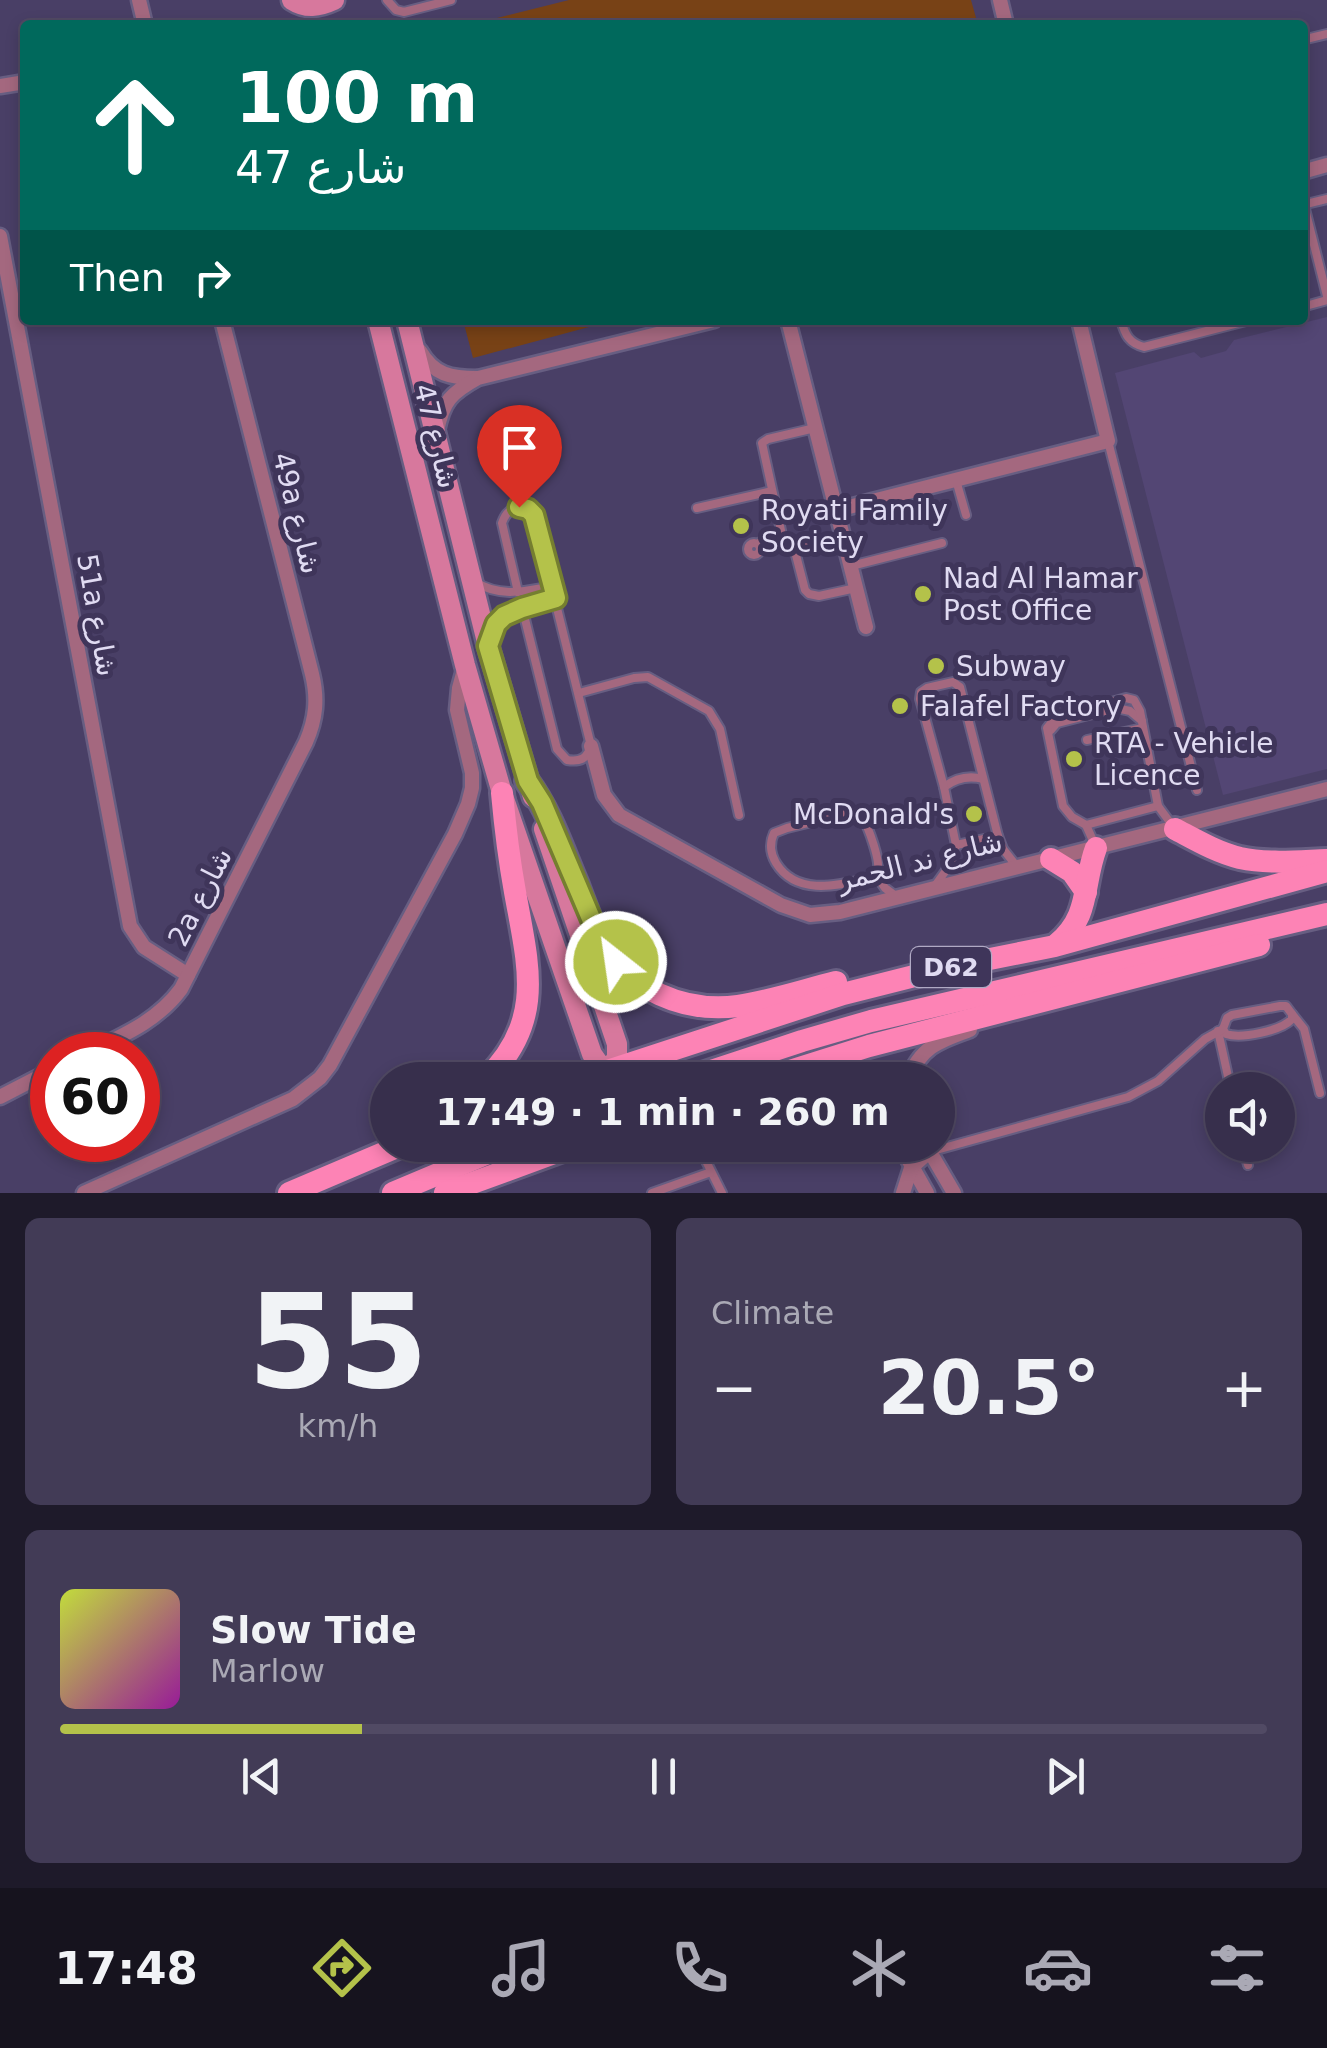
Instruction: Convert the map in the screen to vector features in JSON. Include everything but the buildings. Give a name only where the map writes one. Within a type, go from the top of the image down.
[{"type":"main road","points":[[528,781],[542,803],[601,942],[634,980],[656,994],[712,1008],[740,1006],[920,962],[950,967]]},
{"type":"main road","points":[[501,1062],[518,1035],[529,970],[502,793]]},
{"type":"main road","points":[[1174,829],[1241,858],[1272,862],[1327,860]]},
{"type":"main road","points":[[1055,946],[1080,916],[1096,848]]},
{"type":"main road","points":[[1051,859],[1072,872],[1086,892]]},
{"type":"main road","name":"D62","points":[[654,1062],[843,994],[1055,946],[1327,871]]},
{"type":"main road","points":[[738,1062],[871,1022],[1327,914]]},
{"type":"main road","name":"D62","points":[[817,1062],[1327,928]]},
{"type":"main road","points":[[296,1190],[370,1143]]},
{"type":"main road","points":[[296,1190],[370,1159]]},
{"type":"main road","points":[[393,1193],[466,1162]]},
{"type":"main road","points":[[445,1193],[531,1162]]},
{"type":"street","points":[[290,0],[310,6],[337,0]]},
{"type":"street","name":"51a شارع","points":[[0,236],[130,926],[144,947],[188,975]]},
{"type":"street","name":"49a شارع","points":[[223,325],[316,689],[314,719]]},
{"type":"street","name":"شارع 47","points":[[379,325],[465,666],[502,793],[598,1062]]},
{"type":"street","points":[[409,328],[423,358],[439,372],[449,377],[478,378],[694,325]]},
{"type":"street","points":[[789,325],[866,626]]},
{"type":"street","points":[[836,510],[1108,442],[1080,325]]},
{"type":"street","name":"شارع 47","points":[[409,328],[488,646],[528,781],[617,1044],[616,1062]]},
{"type":"street","points":[[435,436],[448,399],[478,378]]},
{"type":"street","points":[[84,1193],[293,1099],[330,1065],[468,804],[472,773],[457,710],[465,666]]},
{"type":"street","name":"2a شارع","points":[[126,1032],[159,1014],[181,990],[314,719]]},
{"type":"street","name":"شارع ند الحمر","points":[[591,746],[604,796],[629,822],[795,912],[810,915],[872,904],[1327,789]]},
{"type":"street","points":[[917,1062],[931,1046],[1060,996]]},
{"type":"street","points":[[0,1097],[30,1081]]},
{"type":"street","points":[[908,1162],[927,1193]]},
{"type":"street","points":[[903,1193],[916,1162]]},
{"type":"street","points":[[936,1162],[954,1193]]},
{"type":"lane","points":[[387,0],[404,12],[450,0]]},
{"type":"lane","points":[[1308,222],[1327,298]]},
{"type":"lane","points":[[1123,325],[1127,338],[1144,347],[1230,325]]},
{"type":"lane","points":[[816,428],[762,443],[782,535],[796,554],[805,590],[810,594],[819,596],[856,588]]},
{"type":"lane","points":[[1108,442],[1196,790]]},
{"type":"lane","points":[[956,480],[966,515]]},
{"type":"lane","points":[[697,508],[772,492]]},
{"type":"lane","points":[[518,592],[502,523],[511,509],[519,507],[534,515],[556,598],[591,746],[582,760],[561,756],[557,749],[522,608]]},
{"type":"lane","points":[[758,544],[782,535]]},
{"type":"lane","points":[[790,547],[843,536]]},
{"type":"lane","points":[[851,566],[942,543]]},
{"type":"lane","points":[[471,579],[494,592],[553,586]]},
{"type":"lane","points":[[488,646],[496,624],[504,616],[556,598]]},
{"type":"lane","points":[[579,693],[648,677],[709,711],[720,730],[739,814]]},
{"type":"lane","points":[[934,888],[950,865],[956,845],[920,695],[924,689],[948,683],[960,687],[998,836],[1018,868]]},
{"type":"lane","points":[[1096,848],[1086,825],[1063,806],[1052,744],[1057,723],[1116,708],[1130,711],[1143,725],[1158,806],[1174,829]]},
{"type":"lane","points":[[1087,740],[1143,725]]},
{"type":"lane","points":[[944,787],[966,777],[983,779]]},
{"type":"lane","points":[[1086,825],[1158,806]]},
{"type":"lane","points":[[872,904],[879,866],[862,817],[850,813],[786,828],[774,833],[771,839],[776,862],[800,882],[822,888],[874,877]]},
{"type":"lane","points":[[956,845],[998,836]]},
{"type":"lane","points":[[874,877],[897,897]]},
{"type":"lane","points":[[955,1141],[1128,1097],[1158,1081],[1205,1039],[1221,1030],[1227,1018],[1280,1006],[1286,1006],[1304,1028],[1320,1092]]},
{"type":"lane","points":[[1221,1030],[1237,1037],[1284,1026],[1292,1020],[1292,1014]]},
{"type":"lane","points":[[1221,1030],[1228,1072]]},
{"type":"lane","points":[[707,1162],[722,1193]]},
{"type":"lane","points":[[484,1190],[508,1171]]},
{"type":"lane","points":[[652,1193],[712,1172]]},
{"type":"shaded area","points":[[569,0],[971,0],[977,20],[489,20]]},
{"type":"shaded area","points":[[1327,317],[1327,769],[1223,795],[1115,373],[1194,352],[1201,358],[1226,351],[1234,340],[1308,325],[1308,322]]},
{"type":"shaded area","points":[[464,325],[596,325],[473,358]]},
{"type":"place","name":"Royati Family Society","points":[[741,526]]},
{"type":"place","name":"Nad Al Hamar Post Office","points":[[923,594]]},
{"type":"place","name":"Subway","points":[[936,666]]},
{"type":"place","name":"Falafel Factory","points":[[900,706]]},
{"type":"place","name":"RTA - Vehicle Licence","points":[[1074,759]]},
{"type":"place","name":"McDonald's","points":[[974,814]]},
{"type":"route","points":[[519,507],[534,515],[556,598],[504,616],[496,624],[488,646],[528,781],[542,803],[601,942],[616,962]]}]
